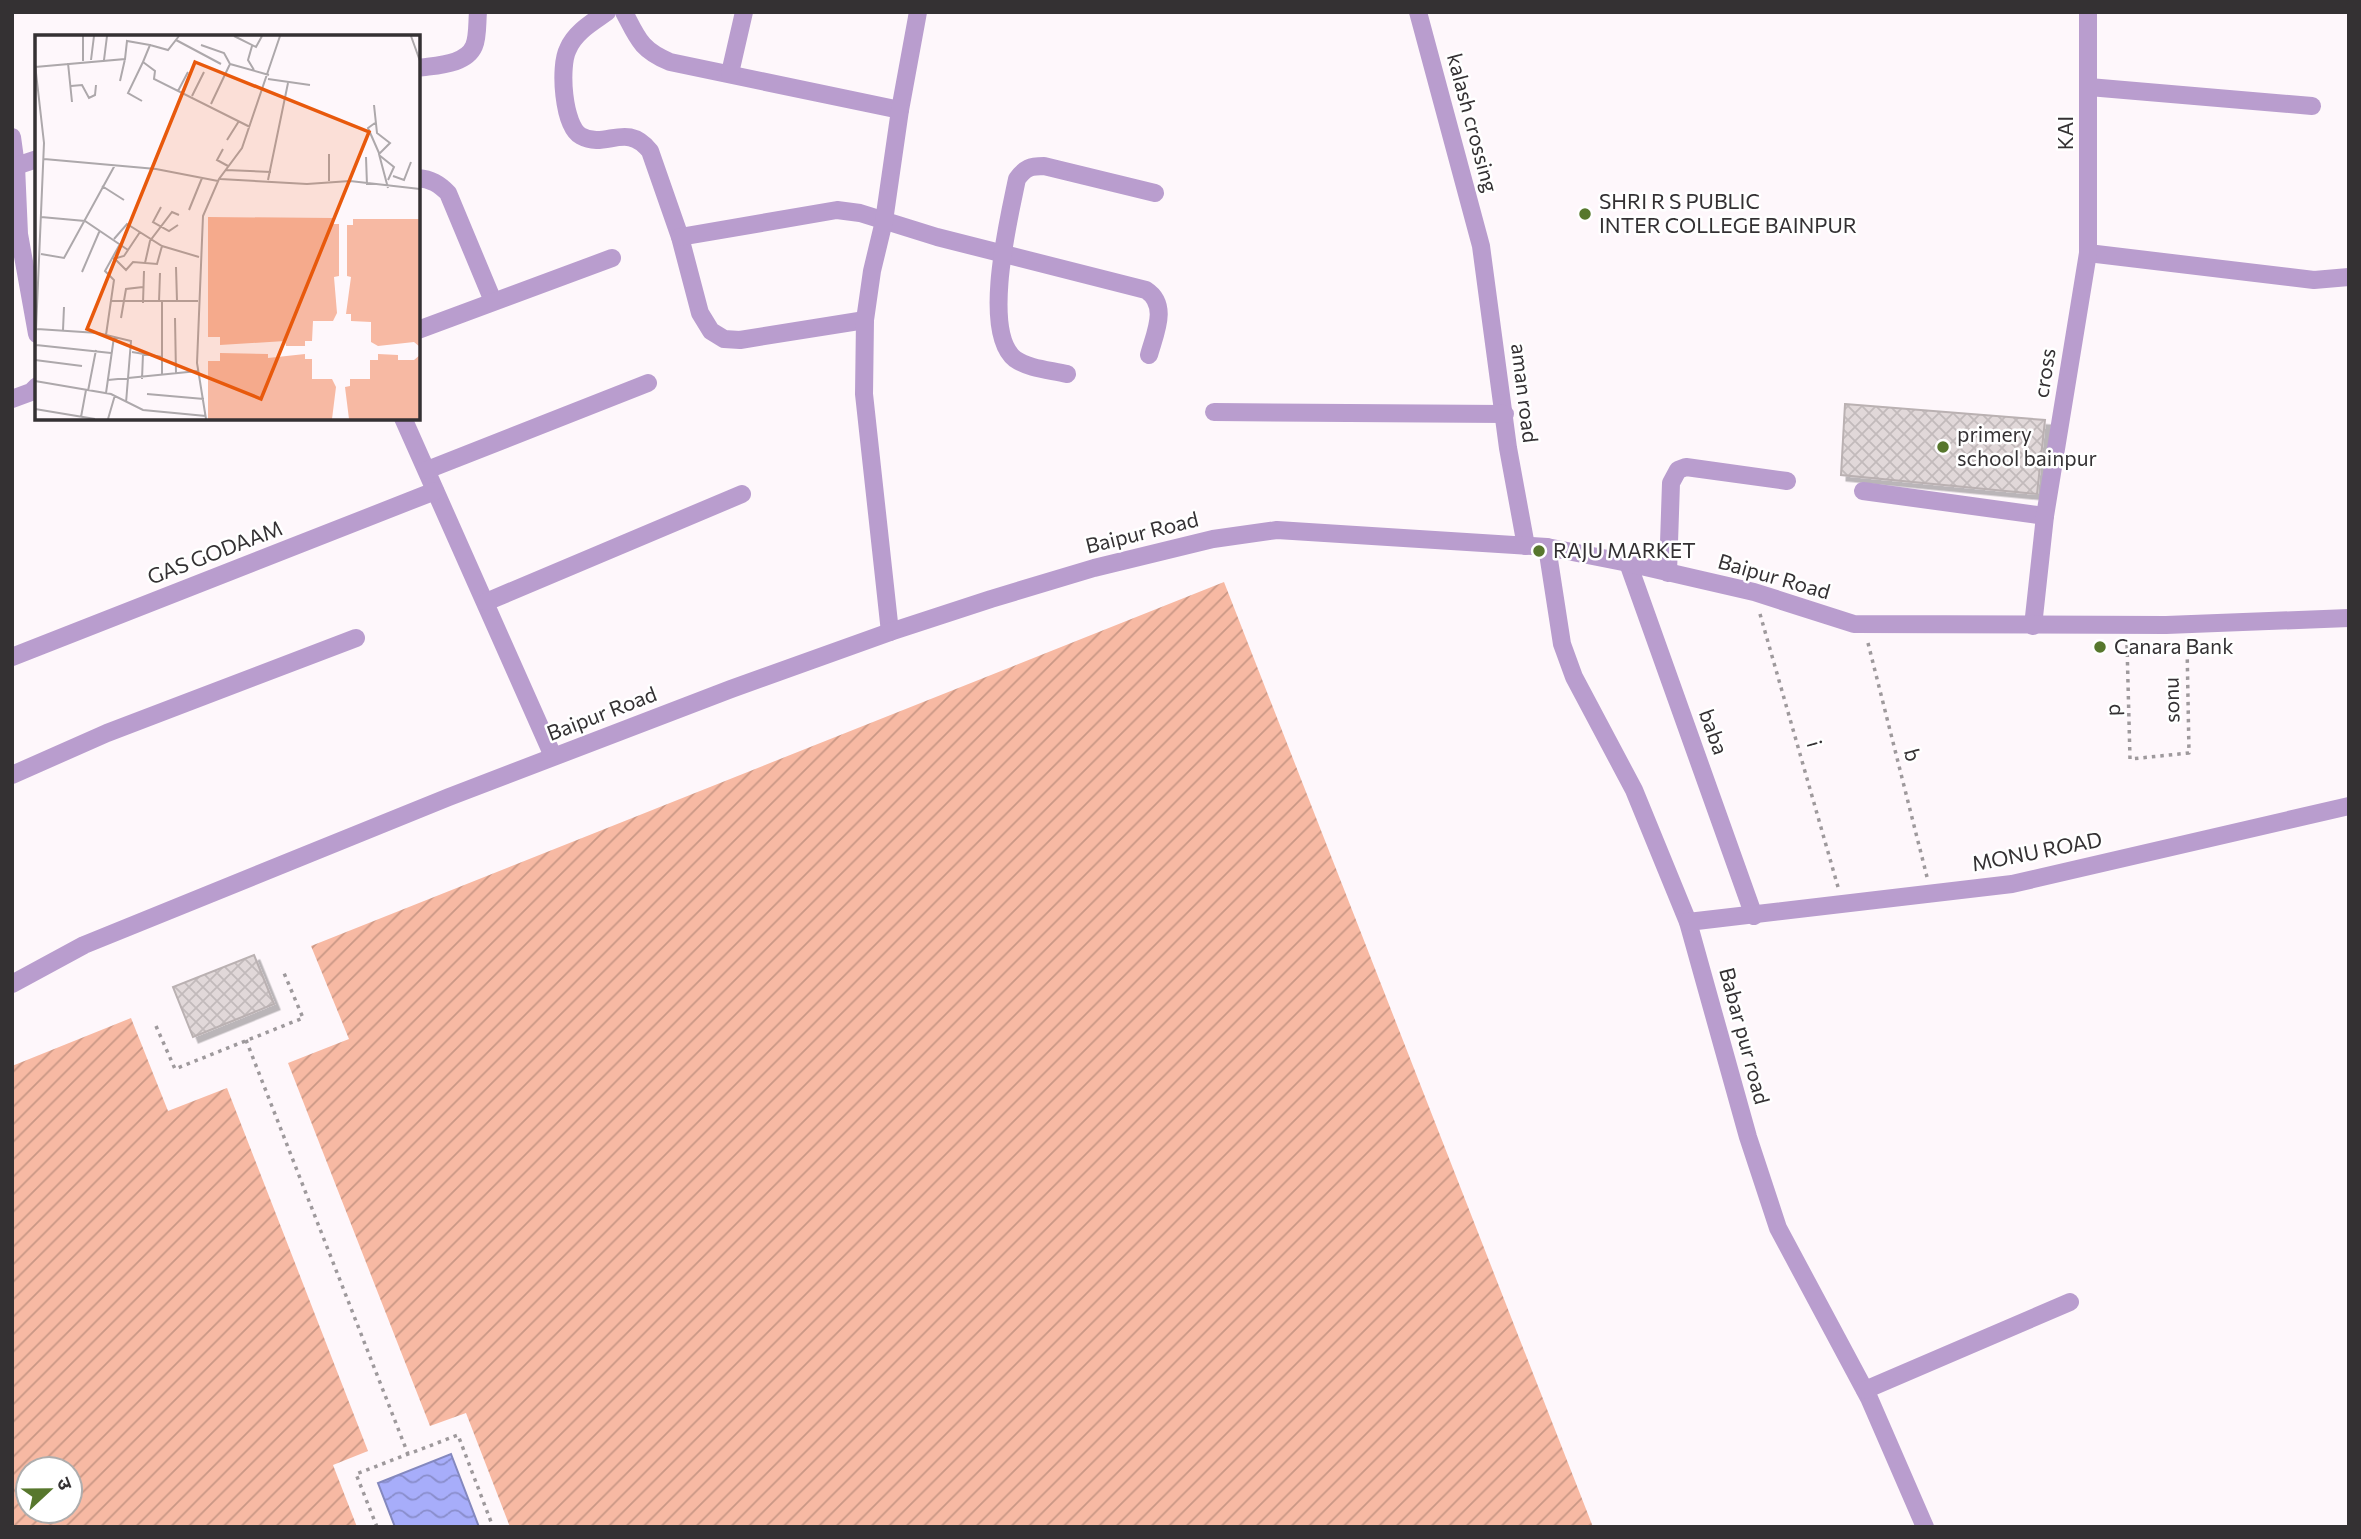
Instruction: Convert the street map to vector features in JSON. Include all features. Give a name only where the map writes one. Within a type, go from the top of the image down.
[{"type":"street","points":[[420,68],[455,61],[468,55],[475,45],[478,12]]},
{"type":"street","points":[[607,12],[583,30],[568,48],[562,69],[568,115],[576,133],[584,138],[632,136],[643,141],[656,163],[680,237],[700,313],[711,331],[724,339],[740,340],[865,320]]},
{"type":"street","points":[[624,12],[650,54],[670,62],[900,110]]},
{"type":"street","points":[[730,73],[744,12]]},
{"type":"street","points":[[890,632],[864,394],[865,320],[918,12]]},
{"type":"street","name":"kalash crossing","points":[[1419,12],[1481,246]]},
{"type":"street","name":"KAI","points":[[2088,12],[2088,253]]},
{"type":"street","points":[[2089,88],[2312,106]]},
{"type":"street","points":[[12,137],[16,166],[15,235],[35,325]]},
{"type":"street","points":[[16,166],[35,160]]},
{"type":"street","points":[[1068,374],[1032,366],[1016,359],[1005,347],[999,325],[1002,254],[1017,179],[1023,170],[1031,166],[1044,166],[1155,193]]},
{"type":"street","points":[[420,178],[439,184],[448,193],[493,301]]},
{"type":"street","points":[[680,237],[837,210],[860,213],[1002,254],[1146,290],[1155,296],[1160,315],[1149,355]]},
{"type":"street","name":"aman road","points":[[1481,246],[1508,448],[1526,546]]},
{"type":"street","points":[[2088,253],[2315,280],[2349,277]]},
{"type":"street","name":"cross","points":[[2033,626],[2045,516],[2088,253]]},
{"type":"street","points":[[420,329],[612,258]]},
{"type":"street","points":[[427,470],[648,383]]},
{"type":"street","points":[[12,398],[35,388]]},
{"type":"street","points":[[1214,412],[1505,414]]},
{"type":"street","points":[[404,420],[553,756]]},
{"type":"street","points":[[1668,573],[1671,483],[1678,470],[1686,467],[1787,481]]},
{"type":"street","name":"GAS GODAAM","points":[[13,651],[435,491]]},
{"type":"street","points":[[1863,491],[2045,516]]},
{"type":"street","points":[[486,602],[742,494]]},
{"type":"street","name":"Baipur Road","points":[[17,980],[84,945],[436,802],[731,689],[890,632],[1094,568],[1213,539],[1277,530],[1546,547],[1754,592],[1854,624],[2126,625],[2349,618]]},
{"type":"street","name":"Babar pur road","points":[[1546,547],[1562,644],[1574,677],[1634,790],[1688,922],[1748,1137],[1777,1228],[1865,1390],[1926,1527]]},
{"type":"street","name":"baba","points":[[1628,563],[1754,916]]},
{"type":"street","points":[[12,775],[107,733],[356,638]]},
{"type":"street","name":"MONU ROAD","points":[[1688,922],[2012,884],[2349,806]]},
{"type":"street","points":[[12,961],[17,980]]},
{"type":"street","points":[[1865,1390],[2070,1302]]},
{"type":"path","name":"i","points":[[1754,592],[1843,904]]},
{"type":"path","name":"b","points":[[1863,624],[1931,893]]},
{"type":"path","name":"sonu","points":[[2166,754],[2189,753],[2187,624]]},
{"type":"path","name":"p","points":[[2126,625],[2130,759],[2166,754]]},
{"type":"path","points":[[156,1026],[175,1069],[303,1018],[284,973]]},
{"type":"path","points":[[246,1041],[408,1454]]},
{"type":"path","points":[[377,1527],[356,1474],[458,1435],[493,1527]]},
{"type":"shaded area","points":[[1224,582],[1593,1527],[510,1527],[466,1413],[430,1426],[288,1063],[349,1039],[311,946]]},
{"type":"shaded area","points":[[131,1018],[168,1111],[227,1088],[368,1451],[333,1465],[357,1527],[12,1527],[12,1066]]},
{"type":"water","points":[[451,1454],[479,1527],[395,1527],[378,1483]]},
{"type":"building","name":"primery school bainpur","points":[[1845,404],[2045,420],[2037,494],[1841,475]]},
{"type":"building","points":[[254,955],[274,1004],[193,1037],[173,987]]},
{"type":"place","name":"SHRI R S PUBLIC INTER COLLEGE BAINPUR","points":[[1585,214]]},
{"type":"place","name":"primery school bainpur","points":[[1943,447]]},
{"type":"place","name":"RAJU MARKET","points":[[1539,551]]},
{"type":"place","name":"Canara Bank","points":[[2100,647]]}]
